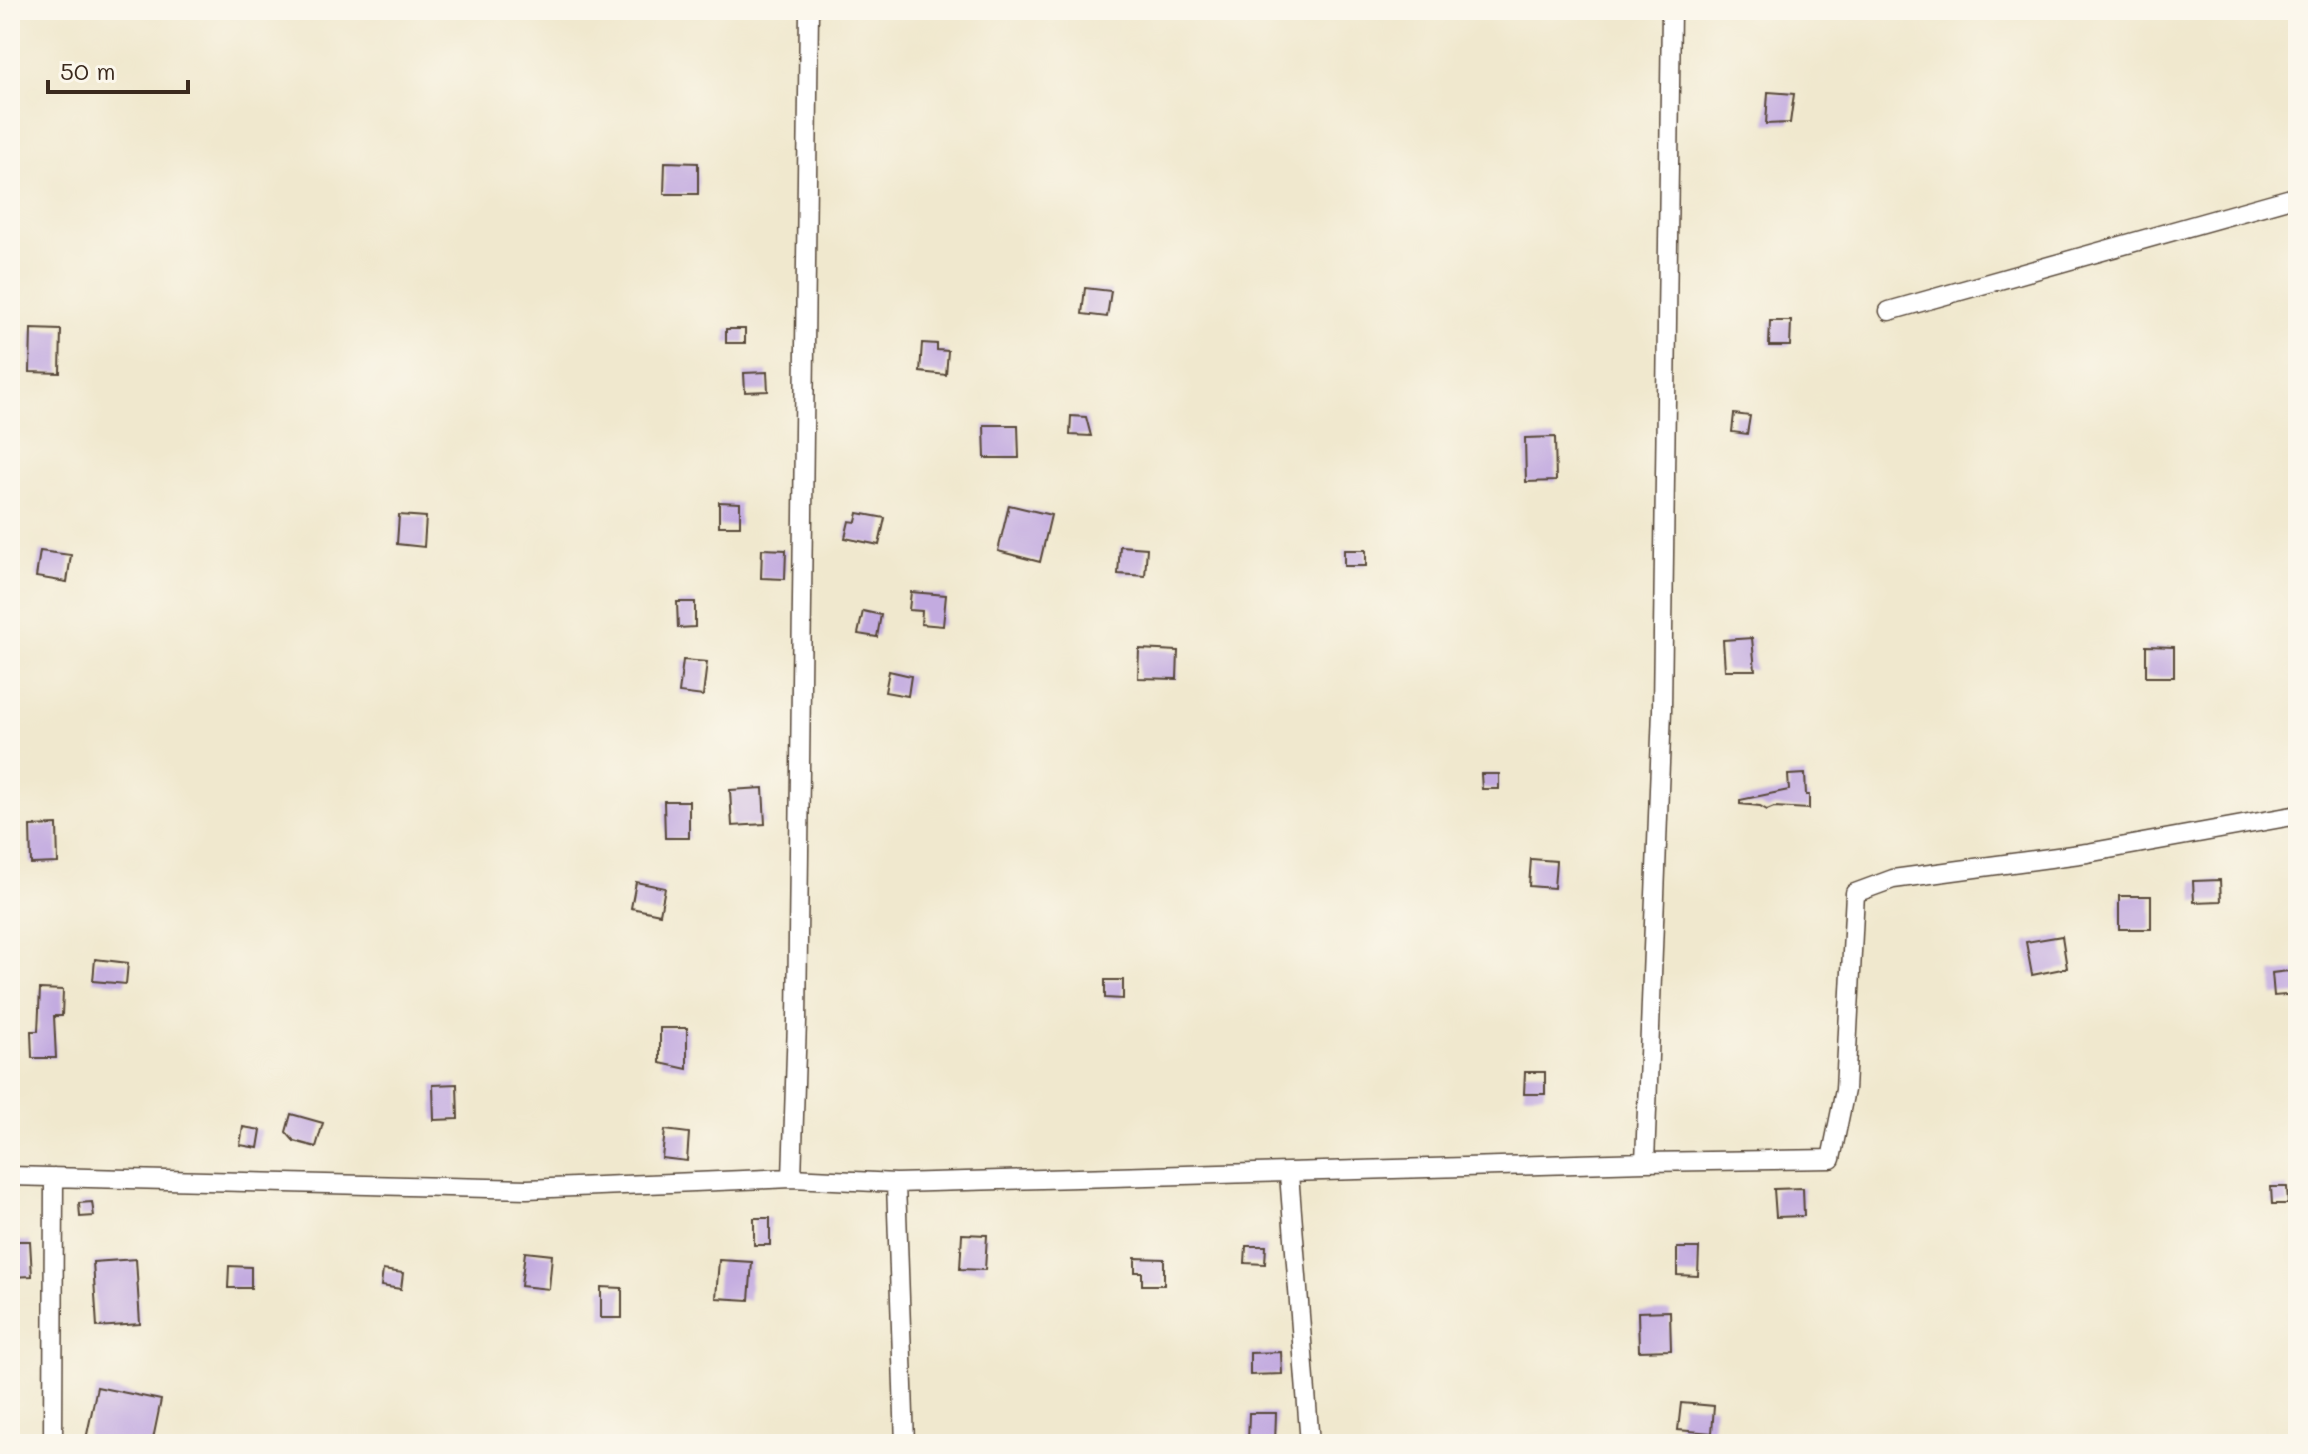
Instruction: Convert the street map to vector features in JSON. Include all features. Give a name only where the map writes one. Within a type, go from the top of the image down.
[{"type":"street","points":[[792,1178],[797,1021],[809,10]]},
{"type":"street","points":[[1645,1162],[1662,710],[1671,10]]},
{"type":"street","points":[[1889,311],[2298,196]]},
{"type":"street","points":[[10,1176],[527,1189],[792,1178],[896,1183],[1831,1159],[1845,1090],[1855,893],[1893,879],[2087,853],[2298,815]]},
{"type":"street","points":[[1289,1174],[1310,1444]]},
{"type":"street","points":[[53,1444],[54,1177]]},
{"type":"street","points":[[896,1183],[905,1444]]},
{"type":"building","points":[[1768,92],[1794,94],[1790,123],[1766,124]]},
{"type":"building","points":[[665,162],[698,163],[698,194],[664,194]]},
{"type":"building","points":[[1085,288],[1111,291],[1107,317],[1082,314]]},
{"type":"building","points":[[1770,321],[1791,321],[1790,346],[1769,346]]},
{"type":"building","points":[[31,329],[61,330],[60,373],[30,372]]},
{"type":"building","points":[[726,329],[745,329],[745,343],[726,343]]},
{"type":"building","points":[[922,343],[937,344],[937,350],[948,351],[946,375],[920,372]]},
{"type":"building","points":[[767,372],[768,391],[745,392],[744,373]]},
{"type":"building","points":[[1734,414],[1750,416],[1747,434],[1732,432]]},
{"type":"building","points":[[1071,416],[1086,417],[1091,436],[1070,435]]},
{"type":"building","points":[[984,425],[1018,425],[1019,458],[985,458]]},
{"type":"building","points":[[1555,437],[1556,481],[1526,482],[1525,438]]},
{"type":"building","points":[[719,502],[740,503],[740,526],[719,526]]},
{"type":"building","points":[[1009,505],[1051,515],[1040,562],[998,551]]},
{"type":"building","points":[[858,513],[885,518],[879,545],[845,538],[849,521],[856,522]]},
{"type":"building","points":[[399,515],[426,517],[424,547],[397,544]]},
{"type":"building","points":[[1120,546],[1147,548],[1145,576],[1118,574]]},
{"type":"building","points":[[762,549],[786,550],[785,579],[761,578]]},
{"type":"building","points":[[1344,550],[1366,550],[1366,566],[1344,566]]},
{"type":"building","points":[[40,551],[71,555],[67,582],[36,577]]},
{"type":"building","points":[[911,592],[946,595],[943,626],[921,624],[922,611],[909,610]]},
{"type":"building","points":[[677,602],[695,602],[695,627],[678,628]]},
{"type":"building","points":[[863,611],[881,615],[877,637],[858,634]]},
{"type":"building","points":[[1752,638],[1755,670],[1725,670],[1723,640]]},
{"type":"building","points":[[2146,646],[2174,647],[2174,677],[2146,677]]},
{"type":"building","points":[[1139,649],[1178,651],[1177,679],[1138,678]]},
{"type":"building","points":[[683,660],[707,662],[703,696],[679,693]]},
{"type":"building","points":[[889,671],[911,676],[908,696],[885,692]]},
{"type":"building","points":[[1481,774],[1499,774],[1499,789],[1482,789]]},
{"type":"building","points":[[1805,774],[1809,809],[1774,807],[1767,810],[1740,804],[1740,800],[1789,790],[1788,775]]},
{"type":"building","points":[[763,788],[765,824],[732,826],[730,790]]},
{"type":"building","points":[[664,801],[689,801],[689,838],[665,838]]},
{"type":"building","points":[[57,825],[58,863],[31,864],[30,826]]},
{"type":"building","points":[[1531,859],[1556,861],[1554,888],[1529,886]]},
{"type":"building","points":[[2220,880],[2221,901],[2194,902],[2193,881]]},
{"type":"building","points":[[636,882],[665,888],[660,914],[631,908]]},
{"type":"building","points":[[2119,896],[2151,896],[2151,929],[2119,929]]},
{"type":"building","points":[[2062,936],[2067,968],[2032,975],[2026,942]]},
{"type":"building","points":[[95,959],[128,963],[126,984],[93,981]]},
{"type":"building","points":[[2298,970],[2298,994],[2274,996],[2272,973]]},
{"type":"building","points":[[1105,980],[1123,980],[1123,999],[1105,998]]},
{"type":"building","points":[[40,989],[63,990],[62,1016],[54,1016],[56,1058],[32,1058],[31,1031],[38,1031]]},
{"type":"building","points":[[660,1028],[687,1028],[687,1069],[660,1063]]},
{"type":"building","points":[[1525,1072],[1545,1072],[1545,1094],[1524,1094]]},
{"type":"building","points":[[457,1084],[458,1119],[434,1120],[433,1085]]},
{"type":"building","points":[[291,1114],[323,1123],[316,1147],[294,1141],[286,1132]]},
{"type":"building","points":[[243,1127],[261,1130],[258,1148],[240,1145]]},
{"type":"building","points":[[665,1130],[689,1133],[687,1161],[662,1158]]},
{"type":"building","points":[[2271,1187],[2287,1187],[2288,1204],[2272,1204]]},
{"type":"building","points":[[1803,1188],[1804,1216],[1776,1217],[1774,1189]]},
{"type":"building","points":[[92,1202],[94,1216],[80,1217],[79,1203]]},
{"type":"building","points":[[754,1218],[770,1218],[770,1245],[754,1245]]},
{"type":"building","points":[[962,1234],[987,1235],[985,1270],[960,1269]]},
{"type":"building","points":[[10,1241],[30,1241],[32,1276],[10,1277]]},
{"type":"building","points":[[1246,1246],[1266,1246],[1265,1264],[1245,1263]]},
{"type":"building","points":[[1677,1248],[1699,1248],[1698,1276],[1677,1275]]},
{"type":"building","points":[[525,1252],[552,1255],[549,1289],[521,1286]]},
{"type":"building","points":[[1135,1258],[1164,1259],[1164,1285],[1142,1285],[1142,1272],[1135,1272]]},
{"type":"building","points":[[136,1259],[140,1324],[97,1327],[93,1262]]},
{"type":"building","points":[[719,1260],[752,1262],[749,1300],[716,1298]]},
{"type":"building","points":[[229,1266],[251,1267],[251,1288],[228,1288]]},
{"type":"building","points":[[383,1270],[403,1273],[401,1289],[381,1286]]},
{"type":"building","points":[[601,1287],[622,1288],[622,1318],[601,1318]]},
{"type":"building","points":[[1670,1311],[1671,1350],[1639,1351],[1638,1312]]},
{"type":"building","points":[[1281,1352],[1282,1374],[1250,1375],[1250,1353]]},
{"type":"building","points":[[97,1387],[161,1400],[152,1444],[85,1444]]},
{"type":"building","points":[[1681,1403],[1714,1406],[1712,1433],[1678,1430]]},
{"type":"building","points":[[1249,1413],[1276,1413],[1275,1444],[1248,1444]]}]
